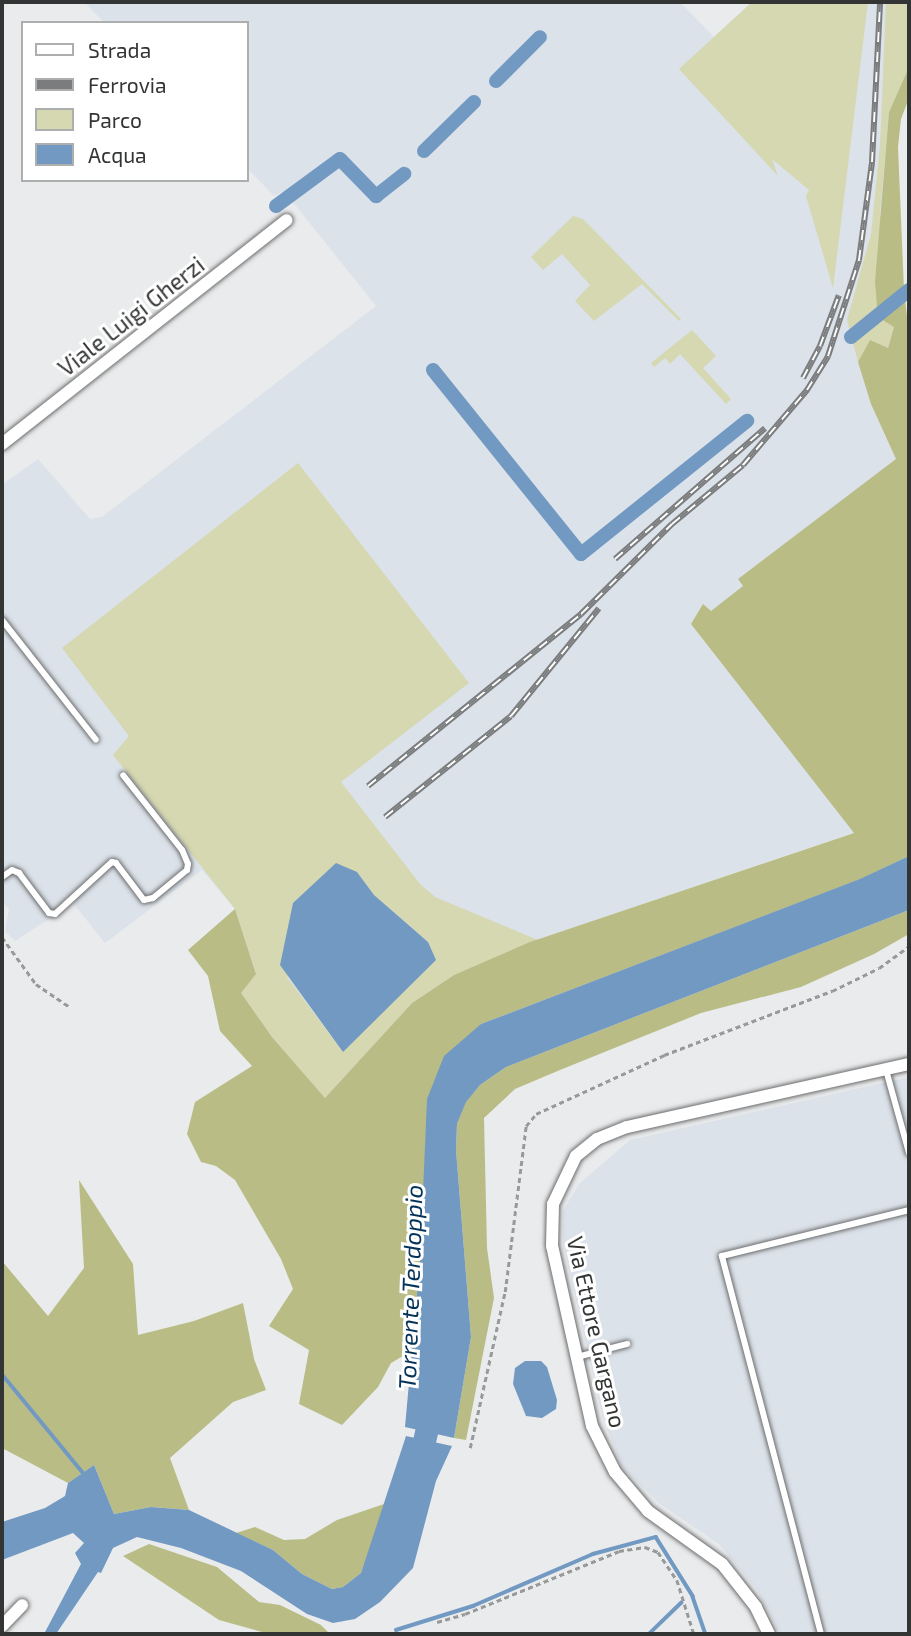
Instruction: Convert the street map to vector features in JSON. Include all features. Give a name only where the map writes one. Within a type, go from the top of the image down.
[{"type":"street","name":"Viale Luigi Gherzi","points":[[2,444],[287,220]]},
{"type":"street","name":"Via Ettore Gargano","points":[[769,1634],[756,1608],[722,1564],[648,1511],[615,1472],[592,1426],[552,1246],[552,1204],[576,1156],[597,1139],[627,1127],[909,1065]]},
{"type":"street","points":[[2,1626],[22,1605]]},
{"type":"lane","points":[[2,620],[96,740]]},
{"type":"lane","points":[[2,877],[12,870],[19,873],[49,913],[55,914],[112,862],[116,863],[144,900],[153,898],[187,870],[187,858],[123,775]]},
{"type":"lane","points":[[886,1070],[909,1153]]},
{"type":"lane","points":[[821,1634],[722,1256],[909,1210]]},
{"type":"lane","points":[[578,1357],[627,1344]]},
{"type":"path","points":[[2,937],[36,984],[70,1007]]},
{"type":"path","points":[[470,1448],[505,1292],[526,1126],[536,1114],[664,1055],[832,991],[879,968],[909,946]]},
{"type":"path","points":[[437,1622],[465,1614],[619,1551],[645,1546],[658,1552],[677,1580],[694,1634]]},
{"type":"shaded area","points":[[84,2],[680,2],[714,37],[752,2],[909,2],[909,67],[889,112],[909,450],[909,814],[530,942],[454,975],[412,1003],[312,1113],[188,950],[235,909],[202,870],[105,943],[73,903],[15,941],[5,931],[9,909],[2,902],[2,485],[38,459],[90,519],[102,517],[376,306],[284,191],[274,196],[248,169],[248,21],[103,21]]},
{"type":"shaded area","points":[[909,1077],[909,1634],[780,1634],[757,1590],[720,1545],[659,1503],[622,1467],[603,1418],[563,1243],[563,1211],[579,1184],[630,1140]]},
{"type":"green space","points":[[752,2],[868,2],[833,288],[806,196],[809,190],[772,159],[778,176],[679,69]]},
{"type":"green space","points":[[886,2],[909,2],[909,67],[889,112],[880,213],[894,327],[888,348],[870,341],[858,362],[847,320],[871,234],[880,146]]},
{"type":"green space","points":[[909,67],[909,98],[901,119],[898,147],[904,290],[909,334],[909,856],[861,879],[481,1024],[420,1261],[413,1350],[391,1363],[378,1387],[342,1425],[299,1404],[309,1350],[269,1326],[293,1289],[281,1259],[235,1180],[216,1166],[201,1162],[187,1134],[195,1102],[252,1066],[220,1031],[208,976],[188,950],[235,909],[256,974],[241,993],[272,1037],[325,1098],[412,1003],[454,975],[530,942],[854,833],[691,624],[703,604],[711,611],[743,586],[738,579],[896,459],[871,404],[858,362],[870,340],[888,348],[894,327],[878,317],[875,282],[889,112]]},
{"type":"green space","points":[[573,216],[583,219],[681,319],[679,321],[642,284],[594,321],[575,301],[590,285],[562,254],[543,270],[531,257]]},
{"type":"green space","points":[[692,330],[716,356],[703,368],[731,399],[726,404],[680,354],[670,364],[665,358],[654,367],[651,363]]},
{"type":"green space","points":[[298,463],[469,683],[341,782],[420,884],[435,897],[538,940],[454,975],[412,1003],[325,1098],[272,1037],[241,993],[256,973],[235,909],[113,755],[129,736],[62,648]],"holes":[[[357,872],[374,895],[428,942],[343,1052],[287,977]]]},
{"type":"green space","points":[[909,910],[909,934],[874,954],[801,987],[701,1013],[560,1070],[515,1089],[484,1118],[487,1248],[494,1298],[466,1440],[454,1438],[471,1337],[456,1150],[457,1124],[466,1101],[480,1085],[506,1067]]},
{"type":"green space","points":[[79,1180],[133,1264],[138,1335],[194,1321],[243,1303],[254,1359],[266,1390],[233,1402],[170,1458],[189,1510],[151,1507],[114,1514],[94,1465],[68,1483],[2,1448],[2,1261],[48,1316],[84,1268]]},
{"type":"green space","points":[[387,1503],[361,1573],[343,1587],[332,1589],[302,1574],[273,1550],[236,1533],[255,1527],[284,1540],[305,1539],[337,1520]]},
{"type":"green space","points":[[149,1544],[217,1567],[259,1602],[280,1605],[321,1625],[330,1634],[269,1634],[219,1620],[123,1556]]},
{"type":"water","points":[[909,856],[909,910],[506,1067],[480,1085],[466,1102],[457,1124],[456,1150],[471,1337],[454,1438],[405,1427],[420,1261],[427,1099],[444,1056],[481,1024],[860,879]]},
{"type":"water","points":[[336,863],[357,872],[374,895],[428,942],[436,960],[343,1052],[280,965],[293,903]]},
{"type":"water","points":[[525,1361],[541,1361],[547,1367],[557,1400],[556,1409],[542,1418],[526,1416],[513,1384],[515,1368]]},
{"type":"water","points":[[406,1436],[452,1446],[436,1481],[413,1568],[380,1602],[355,1619],[333,1623],[307,1614],[241,1571],[181,1548],[137,1537],[113,1548],[101,1573],[98,1572],[56,1634],[44,1634],[81,1564],[75,1553],[84,1543],[73,1533],[2,1560],[2,1522],[45,1508],[65,1496],[68,1483],[94,1465],[114,1514],[151,1507],[189,1510],[273,1550],[302,1574],[332,1589],[343,1587],[361,1573]]},
{"type":"waterway","points":[[496,81],[540,37]]},
{"type":"waterway","points":[[424,151],[474,102]]},
{"type":"waterway","points":[[276,206],[340,159],[376,196],[404,174]]},
{"type":"waterway","points":[[851,337],[909,290]]},
{"type":"waterway","points":[[433,370],[581,554],[747,421]]},
{"type":"waterway","points":[[2,1374],[85,1475]]},
{"type":"waterway","name":"Torrente Terdoppio","points":[[417,1471],[433,1402]]},
{"type":"waterway","points":[[396,1630],[473,1606],[593,1554],[656,1537],[693,1596]]},
{"type":"waterway","points":[[693,1597],[706,1634]]},
{"type":"waterway","points":[[649,1634],[681,1603]]},
{"type":"railway","points":[[368,786],[581,614],[672,524],[743,465],[807,390],[828,356],[859,260],[872,162],[880,2]]},
{"type":"railway","points":[[803,378],[820,346],[839,295]]},
{"type":"railway","points":[[615,559],[765,428]]},
{"type":"railway","points":[[385,817],[511,716],[599,608]]}]
